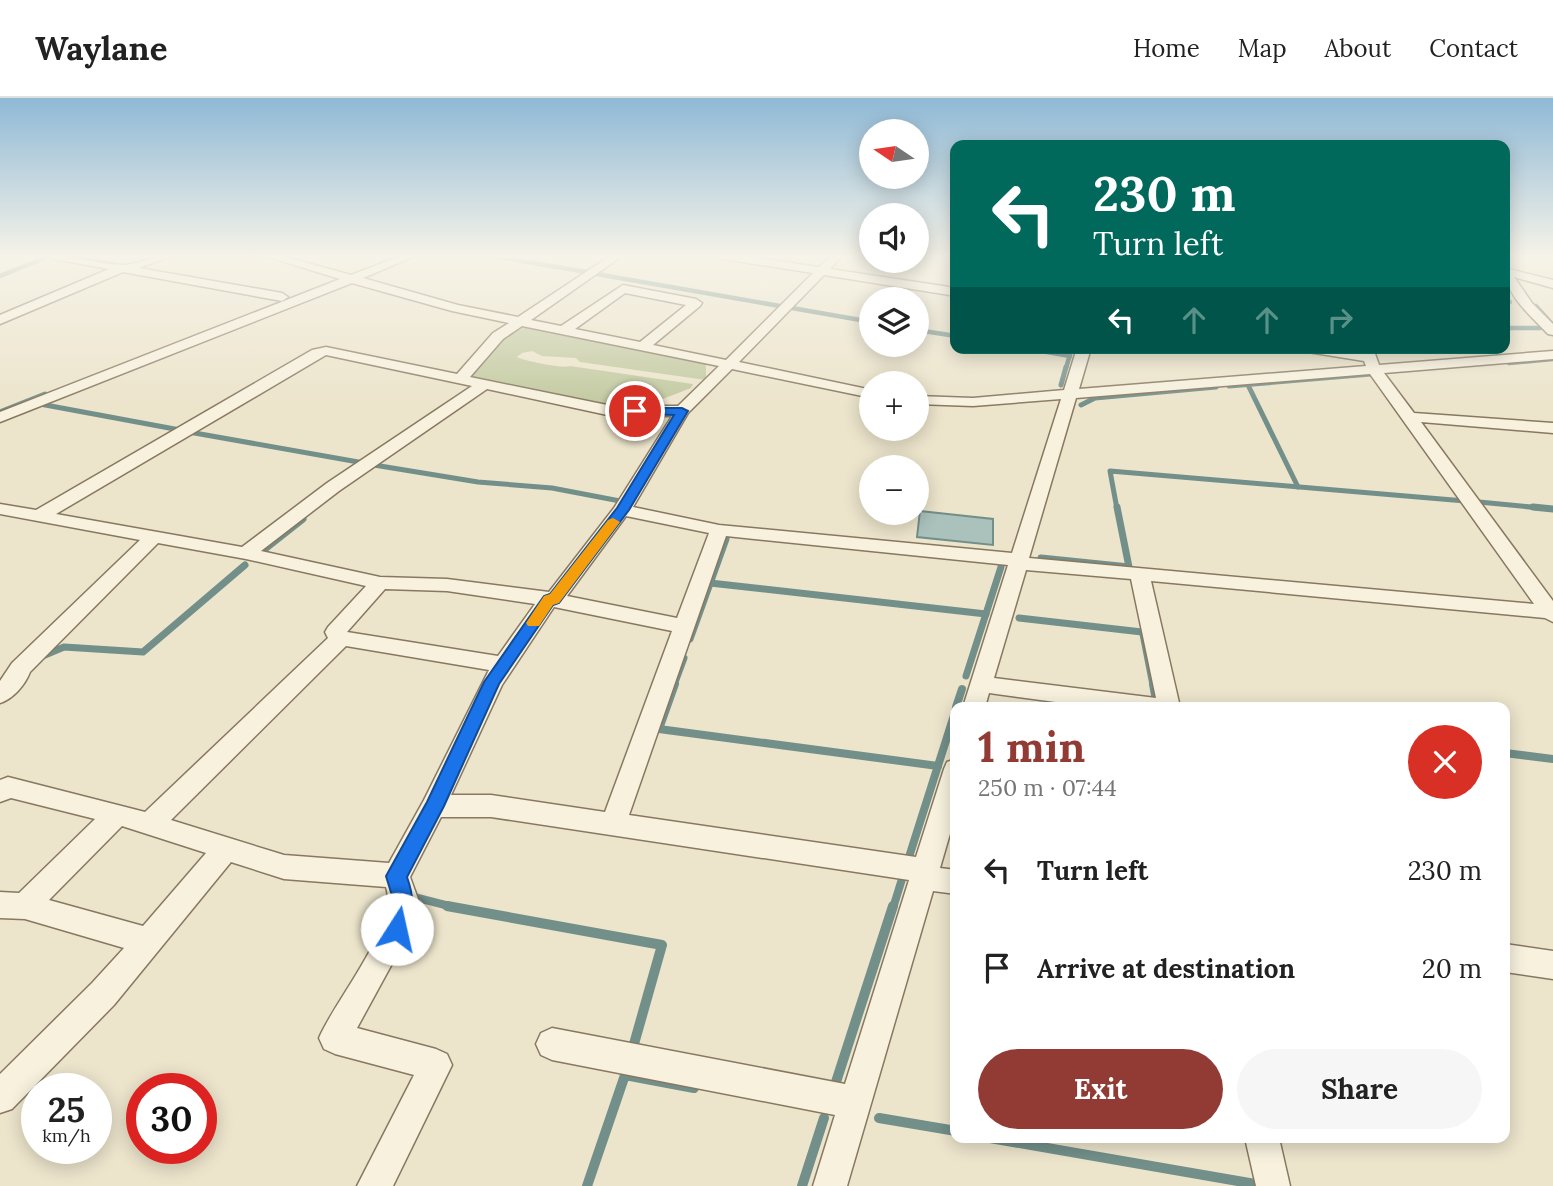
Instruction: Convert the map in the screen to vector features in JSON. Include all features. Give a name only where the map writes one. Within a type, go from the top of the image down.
[{"type":"street","points":[[0,320],[32,307]]},
{"type":"street","points":[[0,406],[257,307]]},
{"type":"street","points":[[0,417],[272,307]]},
{"type":"street","points":[[452,307],[859,391]]},
{"type":"street","points":[[460,380],[498,336],[542,307]]},
{"type":"street","points":[[564,330],[597,307]]},
{"type":"street","points":[[643,346],[691,307]]},
{"type":"street","points":[[374,1186],[436,1065],[335,1038],[397,929],[404,899],[396,876],[434,806],[492,682],[622,510],[682,411],[785,307]]},
{"type":"street","points":[[1529,307],[1553,331]]},
{"type":"street","points":[[38,516],[317,353],[326,351],[612,411],[682,411]]},
{"type":"street","points":[[976,702],[1082,354]]},
{"type":"street","points":[[1345,354],[1370,358],[1409,417],[1552,613]]},
{"type":"street","points":[[929,400],[973,402],[1072,394],[1370,358],[1553,355]]},
{"type":"street","points":[[246,553],[333,487],[483,385]]},
{"type":"street","points":[[1409,417],[1553,428]]},
{"type":"street","points":[[0,509],[246,553],[380,583],[447,585],[552,600],[685,627]]},
{"type":"street","points":[[622,510],[719,530],[1140,576],[1552,613]]},
{"type":"street","points":[[612,824],[719,530]]},
{"type":"street","points":[[0,695],[18,676],[10,667],[153,537]]},
{"type":"street","points":[[1140,576],[1168,702]]},
{"type":"street","points":[[380,583],[335,632],[341,639],[505,665]]},
{"type":"street","points":[[150,824],[341,639]]},
{"type":"street","points":[[981,684],[1118,702]]},
{"type":"street","points":[[0,792],[8,787],[117,814],[284,867],[396,876]]},
{"type":"street","points":[[830,1186],[950,789]]},
{"type":"street","points":[[434,806],[491,806],[924,874],[950,880]]},
{"type":"street","points":[[12,905],[117,814]]},
{"type":"street","points":[[0,1097],[103,994],[225,850]]},
{"type":"street","points":[[12,905],[148,941]]},
{"type":"street","points":[[1510,959],[1553,965]]},
{"type":"street","points":[[552,1044],[855,1102]]},
{"type":"street","points":[[1263,1143],[1273,1186]]},
{"type":"green space","points":[[521,326],[706,364],[706,380],[580,362],[576,358],[542,356],[532,351],[517,357],[552,366],[570,366],[693,384],[691,388],[655,402],[621,408],[471,377],[504,337]]},
{"type":"water","points":[[929,512],[993,519],[993,545],[917,537],[918,525],[929,525]]},
{"type":"waterway","points":[[1537,307],[1553,325]]},
{"type":"waterway","points":[[792,308],[859,320]]},
{"type":"waterway","points":[[1510,328],[1540,328]]},
{"type":"waterway","points":[[929,332],[950,335]]},
{"type":"waterway","points":[[1058,354],[1070,356]]},
{"type":"waterway","points":[[1066,368],[1070,356]]},
{"type":"waterway","points":[[1509,363],[1553,359]]},
{"type":"waterway","points":[[1061,385],[1066,367]]},
{"type":"waterway","points":[[1229,386],[1371,374]]},
{"type":"waterway","points":[[1248,385],[1298,487]]},
{"type":"waterway","points":[[1081,405],[1095,398],[1216,387]]},
{"type":"waterway","points":[[0,412],[45,394]]},
{"type":"waterway","points":[[40,404],[180,430]]},
{"type":"waterway","points":[[189,432],[364,463]]},
{"type":"waterway","points":[[374,465],[478,482],[552,488],[620,501]]},
{"type":"waterway","points":[[1117,509],[1110,471],[1298,487]]},
{"type":"waterway","points":[[1298,487],[1465,501]]},
{"type":"waterway","points":[[1479,502],[1551,509]]},
{"type":"waterway","points":[[1041,558],[1129,567],[1117,507]]},
{"type":"waterway","points":[[1533,507],[1553,509]]},
{"type":"waterway","points":[[265,549],[303,519]]},
{"type":"waterway","points":[[710,583],[726,539]]},
{"type":"waterway","points":[[45,655],[64,647],[143,652],[245,565]]},
{"type":"waterway","points":[[986,614],[1001,567]]},
{"type":"waterway","points":[[690,639],[710,583]]},
{"type":"waterway","points":[[710,583],[986,614]]},
{"type":"waterway","points":[[966,676],[986,614]]},
{"type":"waterway","points":[[1019,618],[1142,632]]},
{"type":"waterway","points":[[1143,634],[1153,685]]},
{"type":"waterway","points":[[674,685],[684,658]]},
{"type":"waterway","points":[[675,684],[659,729],[938,766]]},
{"type":"waterway","points":[[1153,684],[1155,695]]},
{"type":"waterway","points":[[958,702],[962,689]]},
{"type":"waterway","points":[[938,766],[950,728]]},
{"type":"waterway","points":[[1510,754],[1553,759]]},
{"type":"waterway","points":[[909,857],[938,766]]},
{"type":"waterway","points":[[893,908],[902,879]]},
{"type":"waterway","points":[[414,897],[454,907]]},
{"type":"waterway","points":[[447,906],[454,907]]},
{"type":"waterway","points":[[836,1082],[893,906]]},
{"type":"waterway","points":[[454,907],[662,945],[634,1044]]},
{"type":"waterway","points":[[587,1186],[625,1075],[694,1088]]},
{"type":"waterway","points":[[802,1186],[824,1118]]},
{"type":"waterway","points":[[879,1118],[950,1130]]},
{"type":"waterway","points":[[1019,1143],[1255,1184]]},
{"type":"slow traffic","points":[[533,623],[549,599],[554,600],[613,522]]},
{"type":"route","points":[[397,929],[404,899],[396,876],[434,806],[492,682],[549,599],[554,600],[622,510],[682,411],[635,411]]}]
